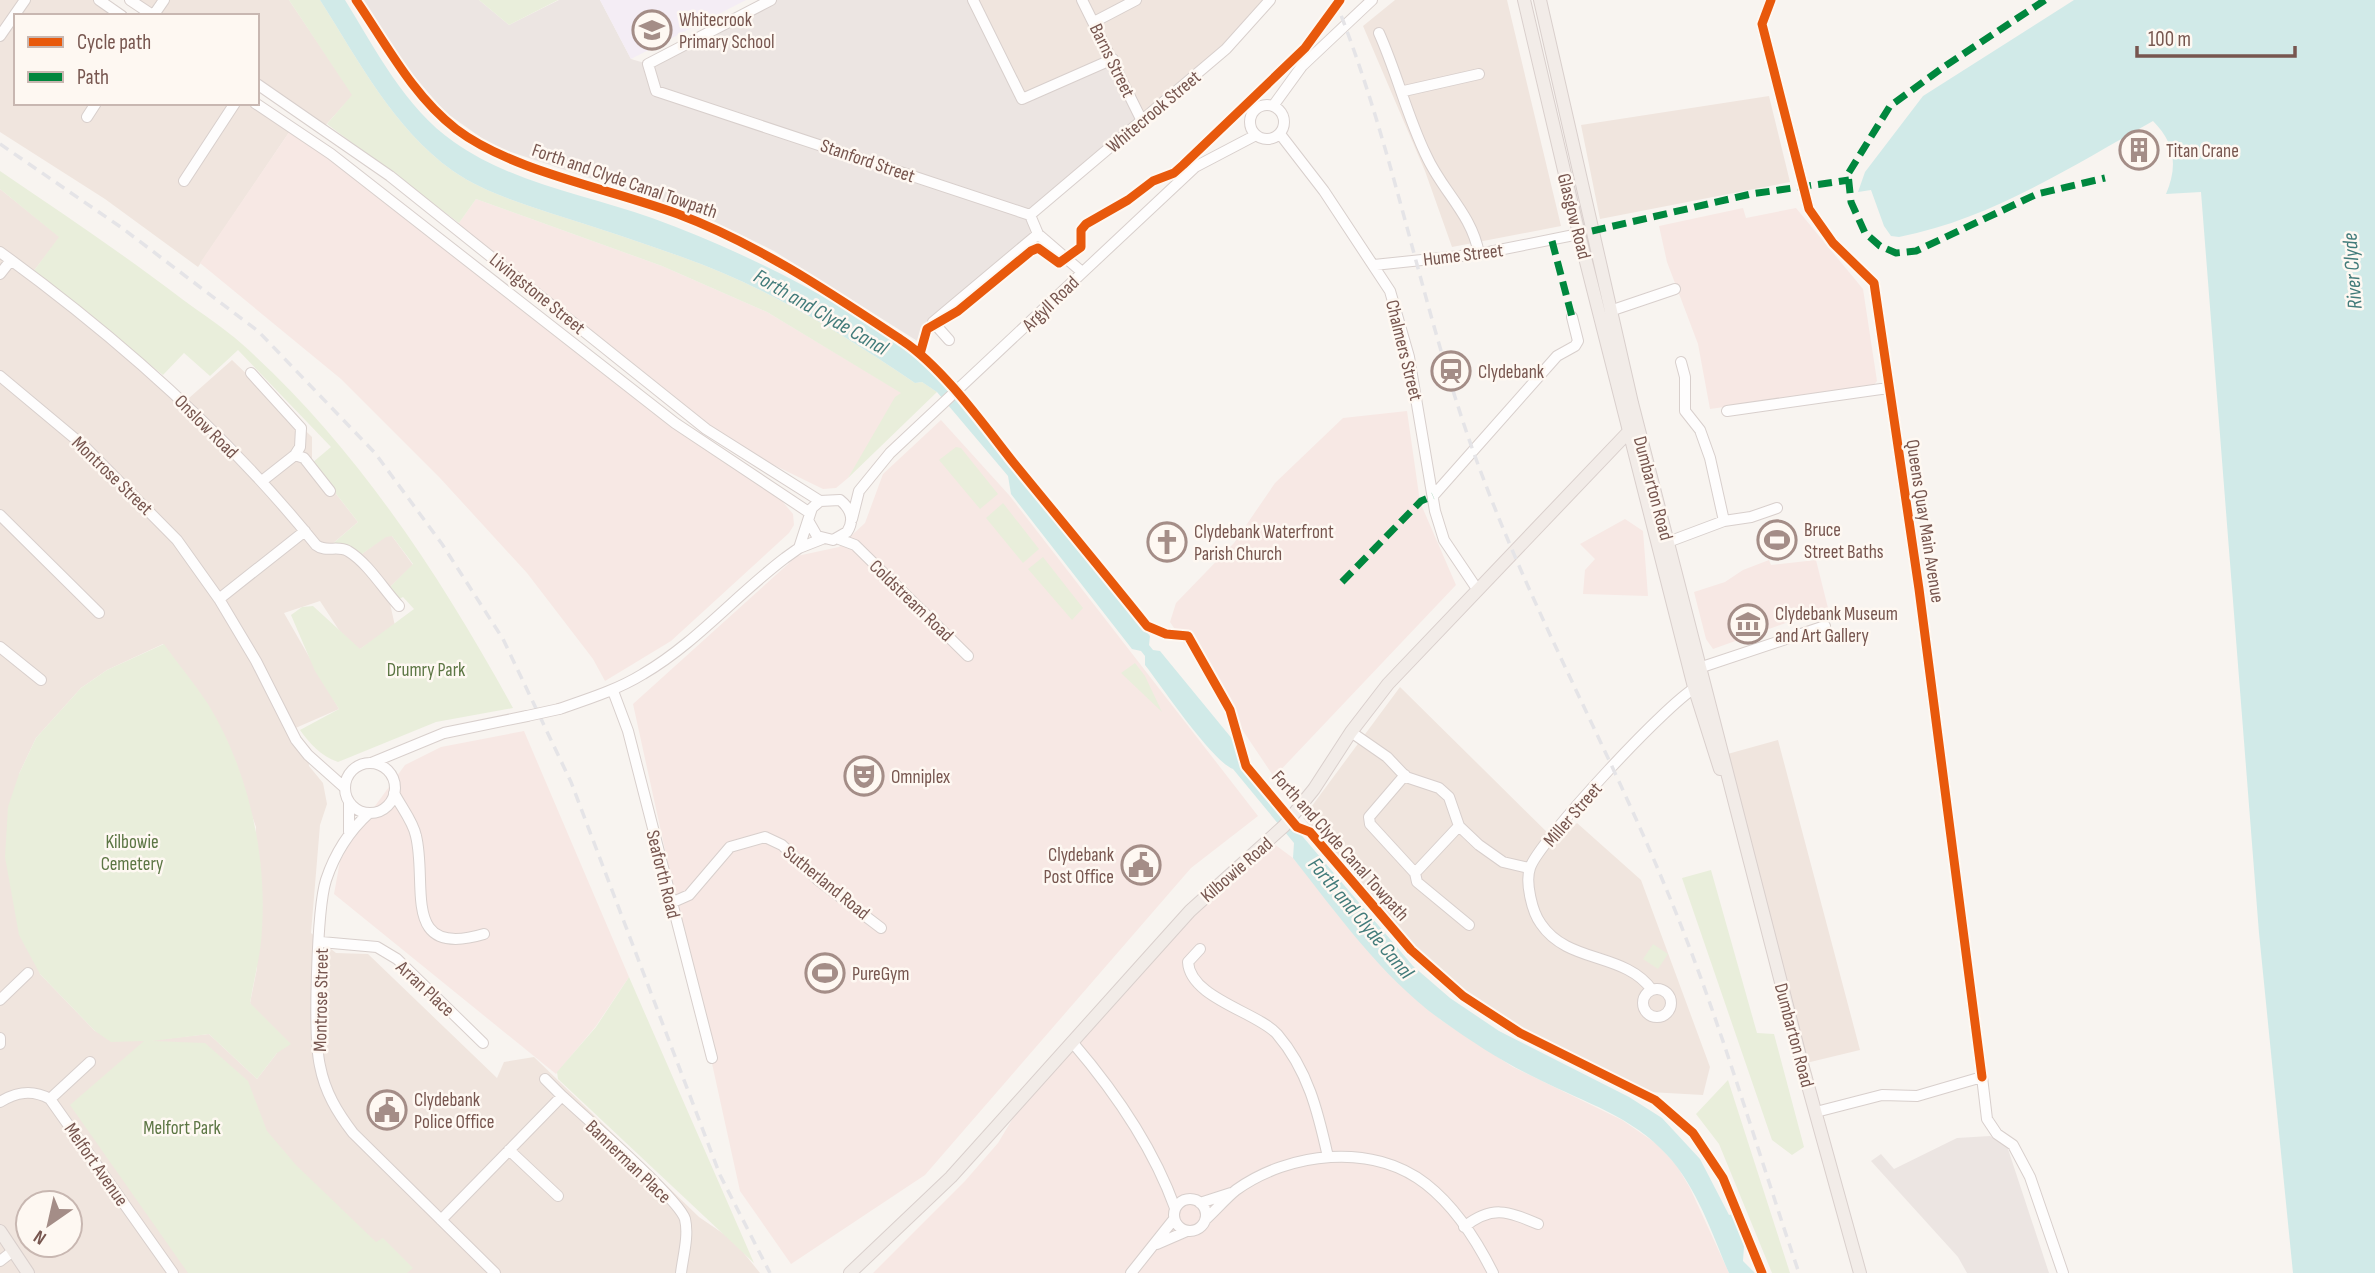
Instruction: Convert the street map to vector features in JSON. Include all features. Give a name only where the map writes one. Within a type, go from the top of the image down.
[{"type":"main road","name":"Glasgow Road","points":[[1524,0],[1579,234],[1633,427]]},
{"type":"main road","name":"Glasgow Road","points":[[1540,0],[1610,311],[1633,427]]},
{"type":"main road","points":[[1579,234],[1592,231]]},
{"type":"main road","name":"Dumbarton Road","points":[[1633,427],[1668,542],[1699,668],[1699,686]]},
{"type":"main road","name":"Dumbarton Road","points":[[1633,427],[1699,686],[1733,797],[1860,1273]]},
{"type":"main road","name":"Kilbowie Road","points":[[850,1273],[933,1195],[1190,911],[1270,841],[1314,789],[1351,732],[1388,684],[1633,427]]},
{"type":"main road","points":[[0,1231],[28,1273]]},
{"type":"street","points":[[99,0],[119,14]]},
{"type":"street","points":[[130,0],[150,14]]},
{"type":"street","name":"Stanford Street","points":[[771,0],[648,64],[656,91],[1030,215]]},
{"type":"street","points":[[973,0],[1022,99],[1113,59]]},
{"type":"street","name":"Barns Street","points":[[1082,0],[1143,121]]},
{"type":"street","points":[[1094,22],[1136,0]]},
{"type":"street","name":"Whitecrook Street","points":[[1030,215],[1226,49],[1270,0]]},
{"type":"street","points":[[1273,106],[1302,65],[1372,0]]},
{"type":"street","name":"Queens Quay Main Avenue","points":[[1771,0],[1762,24],[1810,209],[1833,243],[1874,284],[1919,589],[1987,1119],[1997,1133],[2012,1145],[2030,1177],[2063,1273]]},
{"type":"street","points":[[0,36],[14,16]]},
{"type":"street","points":[[1379,33],[1404,91],[1425,153],[1471,225],[1479,254]]},
{"type":"street","points":[[1404,91],[1479,74]]},
{"type":"street","name":"Livingstone Street","points":[[259,85],[390,176],[706,429],[820,501]]},
{"type":"street","points":[[87,117],[95,105]]},
{"type":"street","points":[[184,181],[234,105]]},
{"type":"street","name":"Livingstone Street","points":[[258,105],[349,168],[675,423],[810,518]]},
{"type":"street","points":[[1273,106],[1284,119],[1280,134],[1268,139],[1256,135],[1250,123],[1254,111],[1259,107],[1273,106]]},
{"type":"street","name":"Chalmers Street","points":[[1280,134],[1324,191],[1374,265],[1398,311],[1418,402],[1433,496],[1444,540],[1477,589]]},
{"type":"street","name":"Argyll Road","points":[[851,523],[859,491],[890,453],[968,383],[1195,167],[1256,135]]},
{"type":"street","points":[[1030,215],[1038,234],[1082,272]]},
{"type":"street","points":[[948,340],[933,322],[1038,234]]},
{"type":"street","name":"Hume Street","points":[[1374,265],[1479,254],[1579,234]]},
{"type":"street","name":"Onslow Road","points":[[0,252],[135,357],[262,481],[320,548],[339,549],[352,554],[399,607]]},
{"type":"street","points":[[0,274],[11,260]]},
{"type":"street","points":[[1610,311],[1675,289]]},
{"type":"street","points":[[1433,496],[1557,356],[1575,346],[1578,341],[1572,317]]},
{"type":"street","points":[[1681,362],[1685,377],[1685,411],[1700,430],[1710,458],[1724,521]]},
{"type":"street","points":[[251,373],[300,428],[300,447],[295,455],[262,481]]},
{"type":"street","name":"Montrose Street","points":[[0,376],[125,484],[177,540],[219,599],[268,683],[296,740],[345,788]]},
{"type":"street","points":[[1727,411],[1888,387]]},
{"type":"street","points":[[295,455],[304,458],[330,491]]},
{"type":"street","name":"Argyll Road","points":[[840,500],[859,491]]},
{"type":"street","points":[[320,766],[352,771],[444,733],[559,709],[612,691],[679,650],[757,580],[799,548],[822,539],[839,539],[851,523],[846,505],[840,500],[820,501],[810,518],[799,548]]},
{"type":"street","points":[[1668,542],[1724,521],[1751,517],[1777,508]]},
{"type":"street","points":[[0,515],[99,613]]},
{"type":"street","points":[[810,518],[813,532],[822,539]]},
{"type":"street","name":"Coldstream Road","points":[[851,523],[855,545]]},
{"type":"street","points":[[219,599],[305,531]]},
{"type":"street","name":"Coldstream Road","points":[[839,539],[855,545],[968,656]]},
{"type":"street","points":[[1699,668],[1825,626]]},
{"type":"street","points":[[0,647],[41,680]]},
{"type":"street","name":"Miller Street","points":[[1529,868],[1546,839],[1673,704],[1699,686]]},
{"type":"street","name":"Seaforth Road","points":[[612,691],[628,731],[712,1058]]},
{"type":"street","points":[[1351,732],[1387,757],[1405,775],[1438,788],[1449,797],[1459,826],[1479,845],[1503,862],[1529,868],[1530,889],[1537,915],[1554,939],[1581,954],[1627,968],[1645,980],[1652,990]]},
{"type":"street","points":[[400,752],[392,777],[394,793],[416,836],[419,896],[429,927],[447,940],[464,940],[484,934]]},
{"type":"street","points":[[371,763],[387,770],[392,777]]},
{"type":"street","points":[[352,771],[345,788],[349,803],[369,813],[384,809],[403,812]]},
{"type":"street","points":[[1405,775],[1369,817],[1370,824],[1415,873],[1418,882],[1469,925]]},
{"type":"street","points":[[384,809],[394,793]]},
{"type":"street","name":"Montrose Street","points":[[349,803],[349,832]]},
{"type":"street","name":"Montrose Street","points":[[369,813],[349,832],[326,882],[317,1032],[319,1064],[326,1090],[336,1110],[353,1133],[488,1271]]},
{"type":"street","points":[[1415,873],[1459,826]]},
{"type":"street","name":"Sutherland Road","points":[[671,903],[689,895],[730,847],[765,837],[782,845],[818,880],[881,928]]},
{"type":"street","name":"Arran Place","points":[[321,942],[377,947],[397,959],[483,1043]]},
{"type":"street","points":[[1200,948],[1188,962],[1196,979],[1212,994],[1276,1033],[1308,1082],[1328,1157]]},
{"type":"street","points":[[0,1000],[28,973]]},
{"type":"street","points":[[0,1038],[0,1044]]},
{"type":"street","points":[[1073,1043],[1107,1082],[1163,1174],[1188,1199],[1200,1203],[1206,1211],[1205,1220]]},
{"type":"street","points":[[0,1102],[19,1093],[37,1093],[50,1099],[90,1062]]},
{"type":"street","points":[[1816,1112],[1882,1095],[1917,1096],[1982,1077]]},
{"type":"street","name":"Bannerman Place","points":[[545,1079],[658,1186],[684,1218],[686,1237],[681,1273]]},
{"type":"street","points":[[440,1220],[562,1096]]},
{"type":"street","name":"Melfort Avenue","points":[[50,1099],[173,1273]]},
{"type":"street","points":[[509,1150],[558,1196]]},
{"type":"street","points":[[1154,1245],[1198,1229],[1234,1192],[1258,1177],[1296,1162],[1328,1157],[1388,1163],[1425,1183],[1452,1209],[1493,1273]]},
{"type":"street","points":[[1163,1174],[1179,1227],[1188,1231]]},
{"type":"street","points":[[1200,1203],[1234,1192]]},
{"type":"street","points":[[1131,1273],[1188,1199]]},
{"type":"street","points":[[1464,1227],[1481,1214],[1492,1212],[1504,1212],[1538,1224]]},
{"type":"street","points":[[0,1261],[13,1251]]},
{"type":"shaded area","points":[[0,0],[99,0],[119,14],[14,14],[14,105],[258,105],[292,128],[198,267],[105,199],[0,132]]},
{"type":"shaded area","points":[[130,0],[289,0],[353,95],[323,128],[259,85],[259,14],[151,14]]},
{"type":"shaded area","points":[[362,0],[479,0],[509,25],[559,0],[600,0],[631,59],[648,64],[771,0],[973,0],[1022,99],[1113,59],[1142,121],[1030,214],[1038,234],[933,322],[919,342],[774,251],[701,215],[493,146],[445,112],[406,67]]},
{"type":"shaded area","name":"Whitecrook Primary School","points":[[600,0],[746,0],[631,59]]},
{"type":"shaded area","points":[[973,0],[1270,0],[1226,49],[1142,121],[1022,99]]},
{"type":"shaded area","points":[[1395,0],[1507,0],[1561,226],[1452,247],[1425,171],[1363,26]]},
{"type":"shaded area","points":[[1769,96],[1790,182],[1600,219],[1581,125]]},
{"type":"shaded area","points":[[292,128],[599,364],[766,482],[793,514],[794,525],[789,533],[671,641],[605,681],[593,659],[527,573],[440,478],[341,379],[200,263]]},
{"type":"shaded area","points":[[0,189],[60,237],[33,272],[180,406],[232,360],[312,437],[312,463],[358,522],[331,545],[359,556],[386,536],[392,536],[413,565],[387,590],[395,626],[354,653],[320,601],[284,613],[339,709],[291,730],[308,755],[309,766],[323,783],[327,804],[320,825],[311,933],[336,953],[368,954],[497,1078],[504,1062],[534,1057],[699,1217],[734,1241],[760,1273],[0,1273]],"holes":[[[163,644],[225,740],[256,827],[257,968],[250,1003],[277,1053],[257,1079],[209,1034],[145,1041],[95,1031],[40,974],[19,774],[36,738],[81,688],[107,670]]]},
{"type":"shaded area","points":[[476,199],[662,266],[767,312],[902,393],[848,478],[836,488],[823,489],[729,443],[456,227]]},
{"type":"shaded area","points":[[1743,208],[1746,218],[1796,208],[1863,289],[1877,381],[1873,386],[1710,409],[1698,344],[1667,262],[1659,226]]},
{"type":"shaded area","points":[[1407,411],[1420,502],[1456,585],[1274,777],[1170,622],[1176,603],[1234,543],[1275,483],[1343,418]]},
{"type":"shaded area","points":[[941,420],[1009,495],[1258,816],[1191,868],[925,1175],[791,1264],[740,1191],[633,704],[797,556],[839,547],[865,523],[883,474]]},
{"type":"shaded area","points":[[1625,519],[1643,531],[1648,596],[1583,594],[1585,570],[1595,559],[1580,544]]},
{"type":"shaded area","points":[[1769,560],[1771,565],[1816,560],[1828,608],[1713,649],[1706,639],[1694,592],[1725,582],[1743,570]]},
{"type":"shaded area","points":[[1400,687],[1557,842],[1577,823],[1641,880],[1710,1067],[1703,1095],[1649,1092],[1541,1040],[1487,1008],[1435,968],[1409,943],[1303,818]]},
{"type":"shaded area","points":[[524,731],[629,977],[596,1026],[556,1074],[334,894],[340,861],[356,832],[405,765],[441,747]]},
{"type":"shaded area","points":[[1778,740],[1860,1050],[1802,1064],[1724,755]]},
{"type":"shaded area","points":[[1270,841],[1293,858],[1392,977],[1441,1020],[1513,1067],[1622,1120],[1657,1144],[1677,1166],[1690,1188],[1729,1273],[873,1273],[965,1181],[998,1143],[1028,1093],[1190,911]]},
{"type":"shaded area","points":[[1990,1136],[2007,1146],[2049,1273],[1967,1273],[1958,1257],[1871,1161],[1881,1154],[1894,1169],[1957,1138]]},
{"type":"green space","points":[[289,0],[320,0],[363,70],[395,114],[432,154],[464,178],[512,200],[666,251],[743,282],[831,329],[915,383],[922,382],[937,392],[848,478],[895,397],[901,393],[767,312],[662,266],[476,199],[459,223],[327,124],[352,95]]},
{"type":"green space","points":[[479,0],[558,0],[509,25]]},
{"type":"green space","name":"Drumry Park","points":[[0,171],[220,326],[283,383],[358,468],[392,514],[456,609],[513,708],[436,722],[338,762],[312,745],[300,730],[339,709],[315,671],[291,615],[302,607],[313,606],[360,649],[414,609],[403,597],[397,600],[387,590],[413,564],[392,536],[386,537],[359,556],[330,546],[358,522],[312,463],[331,447],[238,350],[210,376],[184,353],[163,375],[33,272],[59,237],[0,189]]},
{"type":"green space","points":[[956,447],[961,448],[998,494],[980,509],[939,460]]},
{"type":"green space","points":[[1003,503],[1039,549],[1023,563],[986,518]]},
{"type":"green space","points":[[1043,557],[1083,608],[1072,620],[1028,569]]},
{"type":"green space","name":"Kilbowie Cemetery","points":[[164,644],[208,704],[222,729],[244,784],[258,842],[263,900],[260,948],[250,1003],[291,1044],[277,1053],[257,1079],[209,1034],[152,1041],[205,1043],[248,1081],[267,1131],[296,1165],[376,1242],[383,1238],[413,1268],[407,1273],[188,1273],[70,1105],[144,1041],[111,1042],[95,1031],[40,974],[19,935],[5,857],[8,807],[19,774],[36,738],[81,688],[107,670]]},
{"type":"green space","points":[[1135,663],[1145,676],[1162,712],[1121,673]]},
{"type":"green space","points":[[1711,870],[1757,1033],[1774,1034],[1804,1147],[1792,1155],[1772,1140],[1682,878]]},
{"type":"green space","points":[[1653,944],[1668,954],[1658,969],[1643,959]]},
{"type":"green space","points":[[629,977],[754,1263],[558,1079],[557,1072],[596,1027]]},
{"type":"green space","points":[[1728,1080],[1790,1273],[1772,1273],[1719,1144],[1696,1114]]},
{"type":"water","name":"Forth and Clyde Canal","points":[[320,0],[345,0],[406,95],[437,128],[476,156],[550,187],[652,218],[751,259],[846,310],[922,361],[962,402],[1150,636],[1149,645],[1153,650],[1160,651],[1238,746],[1240,763],[1413,966],[1450,998],[1499,1031],[1629,1097],[1662,1118],[1700,1159],[1729,1215],[1733,1214],[1744,1246],[1743,1261],[1755,1273],[1729,1273],[1687,1181],[1654,1142],[1623,1120],[1527,1074],[1479,1046],[1422,1005],[1382,967],[1293,858],[1294,843],[1233,769],[1213,752],[1188,722],[1145,665],[1145,656],[1141,651],[1132,649],[1011,494],[1008,476],[937,392],[922,382],[915,383],[831,329],[743,282],[666,251],[512,200],[464,178],[432,154],[395,114],[363,70]]},
{"type":"water","name":"River Clyde","points":[[2074,0],[2375,0],[2375,1273],[2293,1273],[2259,933],[2201,192],[2166,194],[2172,174],[2172,155],[2166,138],[2153,121],[2030,189],[1967,218],[1933,229],[1899,237],[1891,236],[1884,226],[1871,190],[1858,192],[1865,172],[1923,96]]},
{"type":"railway","points":[[1335,0],[1376,117],[1443,357],[1482,475],[1525,579],[1665,886],[1719,1030],[1799,1273]]},
{"type":"railway","points":[[0,144],[122,228],[258,331],[375,453],[442,544],[503,639],[571,782],[720,1175],[770,1273]]},
{"type":"marked path","points":[[2045,0],[1890,106],[1848,174],[1851,202],[1865,233],[1880,246],[1896,253],[1916,251],[2037,194],[2105,178]]},
{"type":"marked path","points":[[1592,231],[1751,194],[1849,180]]},
{"type":"marked path","points":[[1552,241],[1572,317]]},
{"type":"marked path","points":[[1342,582],[1421,501],[1433,496]]},
{"type":"cycle path","name":"Forth and Clyde Canal Towpath","points":[[356,0],[401,69],[426,101],[456,129],[479,144],[533,168],[708,226],[766,255],[822,288],[918,352],[962,397],[1147,626],[1166,634],[1188,636],[1230,710],[1246,766],[1297,827],[1310,832],[1411,950],[1463,996],[1520,1033],[1655,1100],[1693,1133],[1723,1178],[1762,1273]]},
{"type":"cycle path","points":[[920,354],[927,329],[958,311],[1031,251],[1038,248],[1059,263],[1081,247],[1081,230],[1086,224],[1128,200],[1153,181],[1174,173],[1305,48],[1340,0]]},
{"type":"cycle path","points":[[1771,0],[1762,24],[1809,209],[1833,243],[1874,283],[1919,589],[1982,1077]]},
{"type":"place","name":"Whitecrook Primary School","points":[[652,30]]},
{"type":"place","name":"Titan Crane","points":[[2139,150]]},
{"type":"place","name":"Clydebank","points":[[1451,371]]},
{"type":"place","name":"Bruce Street Baths","points":[[1777,540]]},
{"type":"place","name":"Clydebank Waterfront Parish Church","points":[[1167,542]]},
{"type":"place","name":"Clydebank Museum and Art Gallery","points":[[1748,624]]},
{"type":"place","name":"Omniplex","points":[[864,776]]},
{"type":"place","name":"Clydebank Post Office","points":[[1141,865]]},
{"type":"place","name":"PureGym","points":[[825,973]]},
{"type":"place","name":"Clydebank Police Office","points":[[387,1110]]},
{"type":"park label","name":"Melfort Park","points":[[182,1127]]}]
